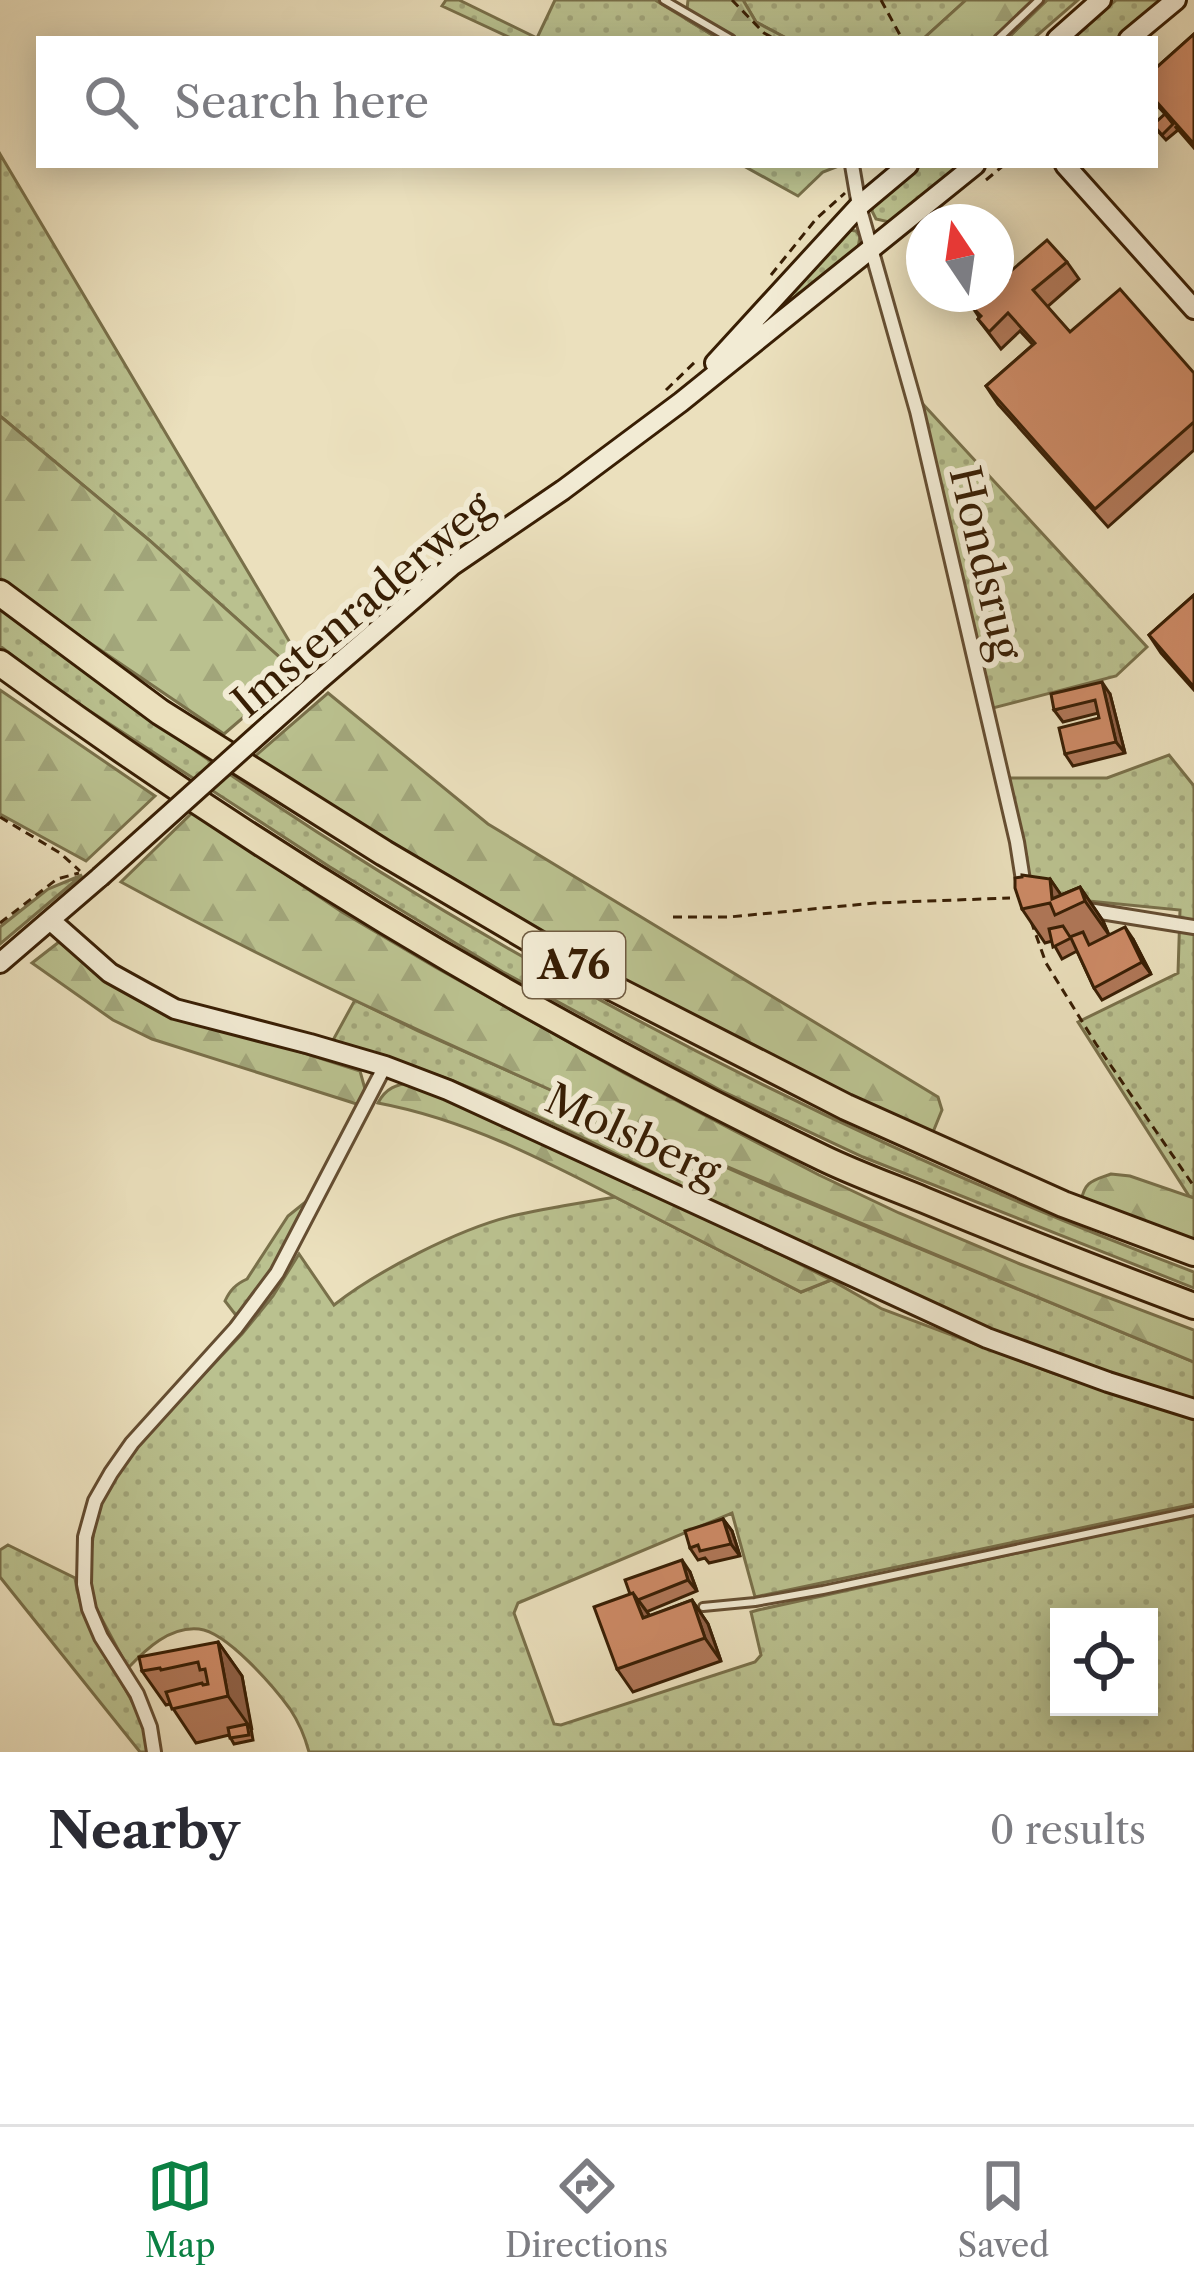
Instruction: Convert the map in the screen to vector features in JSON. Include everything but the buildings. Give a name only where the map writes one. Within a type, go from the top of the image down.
[{"type":"highway","name":"A76","points":[[0,593],[160,712],[403,865],[615,989],[846,1107],[1063,1204],[1194,1253]]},
{"type":"highway","name":"A76","points":[[0,663],[139,763],[367,910],[588,1039],[827,1160],[1047,1252],[1194,1306]]},
{"type":"street","points":[[1060,36],[1101,0]]},
{"type":"street","points":[[1133,36],[1176,0]]},
{"type":"street","name":"Hondsrug","points":[[852,168],[916,411],[1017,842],[1025,898]]},
{"type":"street","name":"Imstenraderweg","points":[[681,402],[859,206],[904,168]]},
{"type":"street","name":"Imstenraderweg","points":[[0,963],[50,920],[91,875],[453,566],[681,402],[971,168]]},
{"type":"street","points":[[1068,168],[1194,309]]},
{"type":"street","points":[[1025,898],[1045,902]]},
{"type":"street","points":[[1065,905],[1194,927]]},
{"type":"street","name":"Molsberg","points":[[50,920],[110,973],[175,1009],[385,1066],[486,1106],[987,1338],[1194,1409]]},
{"type":"street","points":[[154,1752],[137,1694],[88,1609],[85,1538],[95,1501],[132,1443],[236,1328],[277,1273],[385,1066]]},
{"type":"lane","points":[[664,0],[726,36]]},
{"type":"lane","points":[[1001,36],[1039,0]]},
{"type":"lane","points":[[703,1606],[823,1590],[1194,1511]]},
{"type":"path","points":[[732,0],[770,36]]},
{"type":"path","points":[[881,0],[900,35]]},
{"type":"path","points":[[772,273],[816,219],[855,183]]},
{"type":"path","points":[[655,401],[704,353]]},
{"type":"path","points":[[0,817],[91,875]]},
{"type":"path","points":[[0,922],[57,879],[91,875]]},
{"type":"path","points":[[673,917],[1025,898],[1046,963],[1192,1185]]},
{"type":"green space","points":[[446,0],[459,0],[533,36],[507,36],[442,6]]},
{"type":"green space","points":[[555,0],[655,0],[714,36],[538,36]]},
{"type":"green space","points":[[688,0],[743,0],[756,22],[782,36],[714,36],[686,19]]},
{"type":"green space","points":[[743,0],[966,0],[926,36],[782,36],[756,22]]},
{"type":"green space","points":[[966,0],[1047,0],[1010,36],[926,36]]},
{"type":"green space","points":[[1047,0],[1078,0],[1036,36],[1010,36]]},
{"type":"green space","points":[[1116,0],[1168,0],[1126,36],[1074,36]]},
{"type":"green space","points":[[0,154],[298,656],[296,672],[149,540],[0,416]]},
{"type":"green space","points":[[747,168],[833,168],[798,196]]},
{"type":"green space","points":[[911,168],[962,168],[915,204],[906,204],[906,211],[894,220],[876,219],[874,202]]},
{"type":"green space","points":[[849,230],[860,236],[858,248],[767,323],[765,321]]},
{"type":"green space","points":[[921,402],[1147,647],[1116,676],[993,708]]},
{"type":"green space","points":[[0,416],[149,540],[296,672],[224,734],[0,578]]},
{"type":"green space","points":[[0,608],[279,807],[572,985],[878,1140],[1194,1272],[1194,1288],[863,1157],[722,1091],[503,972],[330,867],[62,693],[0,646]]},
{"type":"green space","points":[[0,690],[155,796],[86,861],[0,814]]},
{"type":"green space","points":[[328,693],[488,824],[938,1097],[942,1110],[931,1137],[708,1031],[464,892],[253,758]]},
{"type":"green space","points":[[1169,755],[1194,786],[1194,1198],[1078,1022],[1178,973],[1180,910],[1028,895],[1001,778],[1107,778]]},
{"type":"green space","points":[[193,812],[342,912],[435,967],[819,1175],[1020,1264],[1194,1330],[1194,1362],[530,1081],[294,971],[121,882]]},
{"type":"green space","points":[[82,875],[0,944],[0,927],[48,889]]},
{"type":"green space","points":[[59,942],[163,1013],[360,1071],[365,1089],[360,1105],[152,1039],[113,1020],[32,963]]},
{"type":"green space","points":[[355,1000],[773,1188],[1194,1362],[1194,1402],[979,1328],[520,1109],[459,1083],[332,1042]]},
{"type":"green space","points":[[414,1081],[686,1206],[831,1280],[801,1292],[532,1155],[441,1119],[378,1103],[388,1090]]},
{"type":"green space","points":[[1111,1174],[1194,1198],[1194,1245],[1081,1201],[1090,1183]]},
{"type":"green space","points":[[313,1196],[286,1248],[238,1318],[225,1301],[229,1294],[247,1279],[288,1216]]},
{"type":"green space","points":[[615,1197],[801,1292],[831,1280],[882,1309],[1050,1372],[1194,1415],[1194,1504],[755,1597],[732,1513],[518,1603],[514,1613],[554,1724],[755,1662],[761,1655],[751,1612],[1194,1514],[1194,1752],[309,1752],[296,1719],[273,1688],[236,1650],[210,1632],[178,1631],[128,1668],[91,1599],[88,1578],[96,1513],[132,1451],[242,1334],[299,1254],[334,1305],[395,1265],[512,1216]]},
{"type":"green space","points":[[8,1545],[75,1578],[89,1624],[135,1707],[150,1752],[140,1752],[0,1577],[0,1550]]}]
